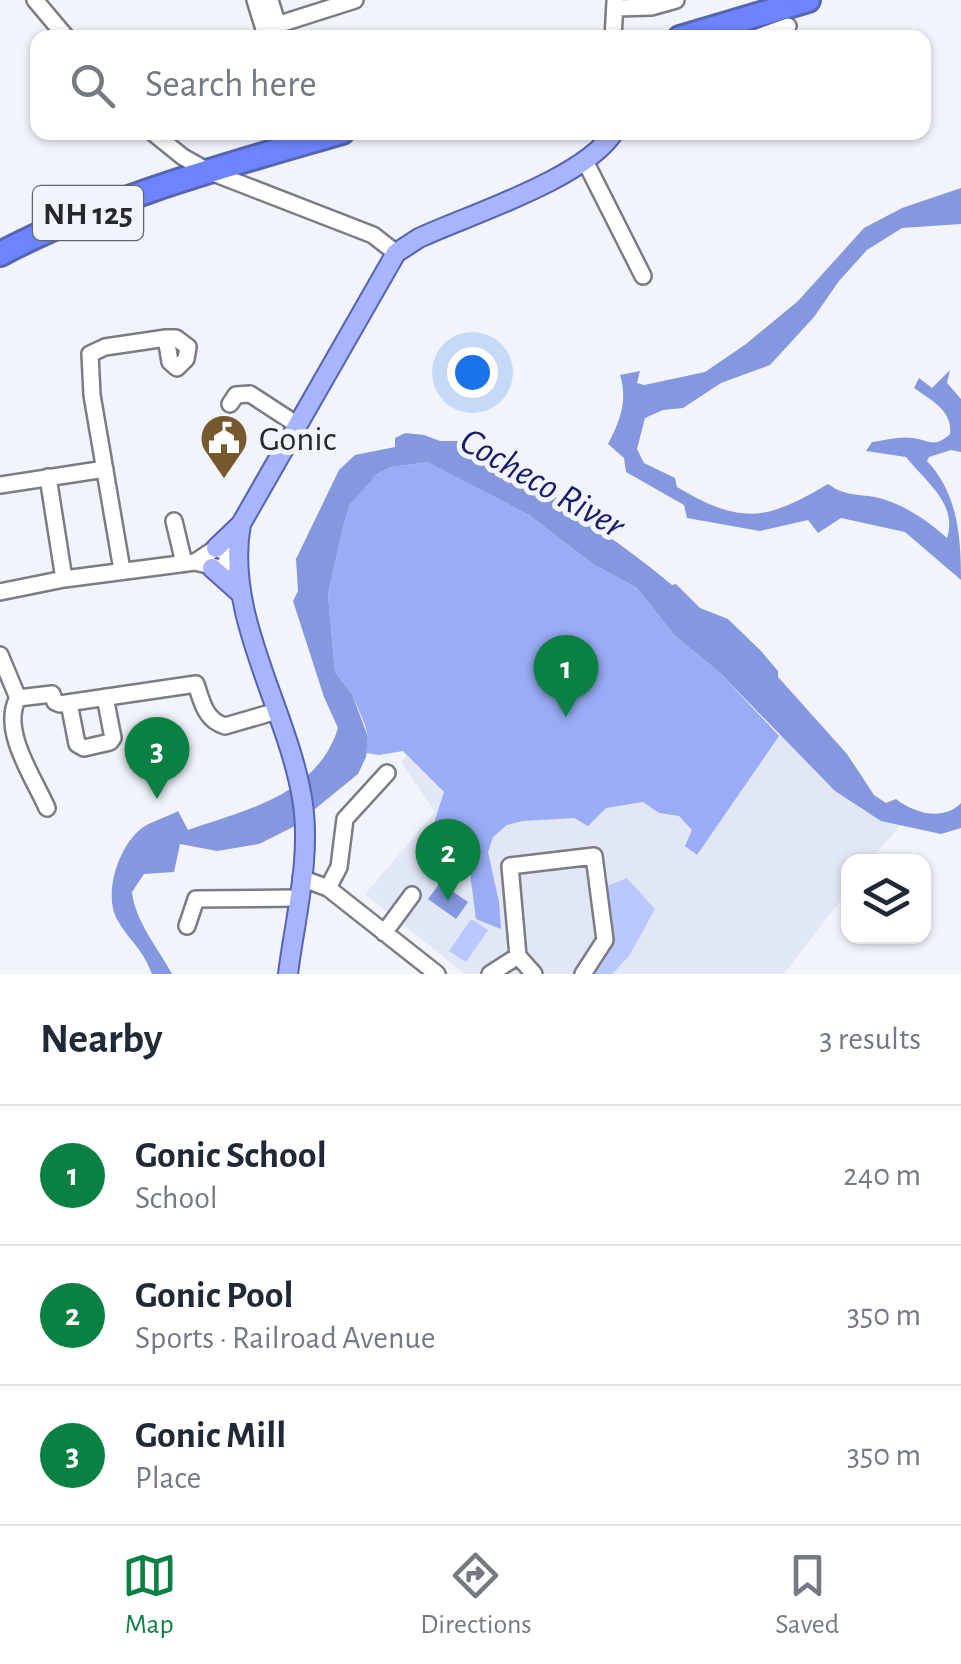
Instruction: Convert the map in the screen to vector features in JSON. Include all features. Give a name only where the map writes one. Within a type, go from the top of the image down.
[{"type":"highway","points":[[707,30],[808,0]]},
{"type":"highway","name":"NH 125","points":[[0,254],[76,217],[180,179],[315,140]]},
{"type":"main road","points":[[216,548],[241,524],[396,253],[419,238],[586,162],[608,140]]},
{"type":"main road","points":[[241,524],[236,557],[240,593],[298,779],[304,828],[288,974]]},
{"type":"main road","points":[[197,565],[240,593]]},
{"type":"street","points":[[35,0],[59,30]]},
{"type":"street","points":[[255,0],[264,29],[355,0]]},
{"type":"street","points":[[270,0],[286,23]]},
{"type":"street","points":[[613,30],[615,4],[651,8],[676,0]]},
{"type":"street","points":[[777,30],[788,26]]},
{"type":"street","points":[[162,140],[183,158],[208,171],[373,235],[396,253]]},
{"type":"street","points":[[586,162],[643,276]]},
{"type":"street","points":[[122,570],[92,395],[90,354],[106,347],[166,338]]},
{"type":"street","points":[[230,404],[236,395],[250,394],[296,424]]},
{"type":"street","points":[[0,485],[105,469]]},
{"type":"street","points":[[48,476],[64,579]]},
{"type":"street","points":[[174,521],[197,565]]},
{"type":"street","points":[[0,592],[122,570],[225,567],[236,557],[216,548],[197,565]]},
{"type":"street","points":[[0,655],[18,698],[14,706],[15,734],[47,808]]},
{"type":"street","points":[[18,698],[52,694],[55,702],[69,703],[196,684],[208,715],[217,724],[225,726],[277,711]]},
{"type":"street","points":[[69,703],[77,744],[84,748],[113,738],[106,697]]},
{"type":"street","points":[[328,888],[339,867],[345,818],[388,773]]},
{"type":"street","points":[[534,974],[518,956],[510,866],[594,856],[605,940],[583,974]]},
{"type":"street","points":[[300,878],[328,888],[437,974]]},
{"type":"street","points":[[384,933],[412,895]]},
{"type":"street","points":[[188,926],[196,899],[298,898]]},
{"type":"street","points":[[490,974],[518,956]]},
{"type":"shaded area","points":[[961,188],[961,224],[902,228],[867,250],[770,365],[721,383],[683,408],[663,410],[645,418],[637,449],[644,463],[675,478],[677,487],[719,508],[753,514],[770,511],[828,484],[845,493],[895,503],[947,538],[949,526],[944,504],[906,457],[866,451],[872,442],[908,438],[936,442],[950,434],[944,413],[914,388],[919,378],[932,388],[950,370],[947,383],[961,399],[961,452],[951,450],[927,461],[945,487],[956,517],[961,580],[905,532],[841,518],[818,533],[808,520],[760,531],[687,518],[684,505],[626,472],[624,458],[608,444],[622,411],[620,375],[640,371],[637,383],[644,385],[705,372],[798,301],[864,228],[902,208]]},
{"type":"shaded area","points":[[405,433],[459,441],[526,487],[541,487],[548,495],[567,503],[672,585],[676,584],[700,608],[728,619],[761,651],[778,671],[778,677],[847,754],[874,795],[886,803],[896,799],[912,808],[938,814],[961,803],[961,828],[941,834],[881,821],[835,791],[719,672],[675,636],[637,588],[593,564],[529,515],[428,462],[392,467],[377,474],[350,504],[328,595],[335,672],[352,694],[368,737],[366,757],[358,774],[293,827],[259,844],[217,851],[180,844],[174,872],[144,874],[132,892],[134,903],[172,974],[152,974],[113,910],[112,885],[120,858],[142,828],[178,811],[188,830],[277,797],[314,769],[328,751],[338,728],[293,601],[298,591],[296,559],[339,470],[355,455],[395,447],[395,438]]},
{"type":"shaded area","points":[[429,462],[529,515],[593,564],[637,588],[675,636],[719,672],[779,736],[697,855],[685,846],[692,830],[679,816],[659,813],[643,802],[606,808],[588,826],[574,818],[507,825],[493,837],[488,852],[501,929],[476,919],[468,858],[433,826],[444,792],[403,751],[366,753],[365,725],[352,694],[335,672],[328,595],[350,504],[377,474],[392,467]]},
{"type":"shaded area","points":[[583,553],[862,810],[899,826],[877,854],[841,854],[841,900],[784,974],[465,974],[365,894],[435,812],[401,762]]},
{"type":"shaded area","points":[[627,878],[655,909],[629,956],[612,974],[594,974],[611,942],[607,886]]},
{"type":"shaded area","points":[[440,883],[468,902],[456,919],[428,899]]},
{"type":"shaded area","points":[[471,919],[488,930],[466,962],[449,951]]},
{"type":"place","name":"Gonic","points":[[224,480]]},
{"type":"place","name":"Gonic School","points":[[566,717]]},
{"type":"place","name":"Gonic Mill","points":[[157,799]]},
{"type":"place","name":"Gonic Pool","points":[[448,901]]},
{"type":"water label","name":"Cocheco River","points":[[543,482]]}]
